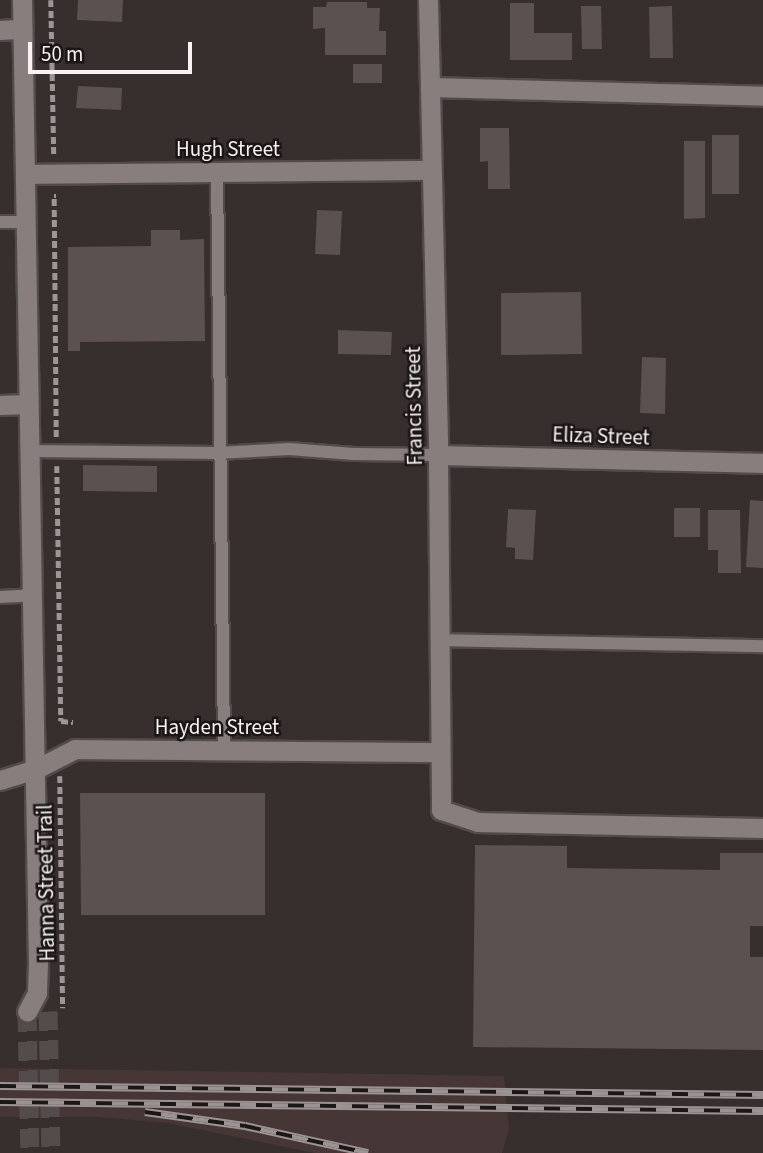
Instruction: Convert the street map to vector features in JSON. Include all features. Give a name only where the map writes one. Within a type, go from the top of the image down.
[{"type":"street","points":[[22,0],[36,769],[37,993],[27,1012]]},
{"type":"street","name":"Francis Street","points":[[428,0],[438,455],[441,810],[477,822],[763,828]]},
{"type":"street","points":[[0,30],[22,29]]},
{"type":"street","points":[[430,87],[763,96]]},
{"type":"street","name":"Hugh Street","points":[[25,174],[431,170]]},
{"type":"street","points":[[0,405],[28,404]]},
{"type":"street","name":"Eliza Street","points":[[438,455],[763,463]]},
{"type":"street","name":"Hayden Street","points":[[0,780],[36,769],[75,749],[440,752]]},
{"type":"street","points":[[37,993],[55,1009]]},
{"type":"lane","points":[[217,172],[218,453],[224,749]]},
{"type":"lane","points":[[0,222],[26,222]]},
{"type":"lane","points":[[31,451],[218,453],[289,449],[354,454],[438,455]]},
{"type":"lane","points":[[0,597],[33,595]]},
{"type":"lane","points":[[439,640],[763,646]]},
{"type":"path","points":[[51,0],[54,156],[64,157]]},
{"type":"path","name":"Hanna Street Trail","points":[[55,1009],[60,773],[67,772]]},
{"type":"shaded area","points":[[0,1068],[504,1076],[509,1129],[502,1153],[315,1153],[167,1123],[97,1117],[0,1117]]},
{"type":"building","points":[[78,0],[123,0],[122,22],[77,20]]},
{"type":"building","points":[[327,2],[367,2],[367,8],[380,8],[379,31],[386,31],[386,55],[325,55],[325,28],[313,29],[313,7],[326,7]]},
{"type":"building","points":[[510,3],[534,3],[534,33],[572,33],[572,60],[510,60]]},
{"type":"building","points":[[581,6],[601,6],[602,49],[582,49]]},
{"type":"building","points":[[672,6],[673,58],[650,58],[649,7]]},
{"type":"building","points":[[353,64],[382,64],[382,83],[353,83]]},
{"type":"building","points":[[78,86],[122,88],[121,110],[76,108]]},
{"type":"building","points":[[480,128],[509,128],[510,189],[488,189],[488,161],[480,162]]},
{"type":"building","points":[[712,135],[739,135],[739,194],[712,194]]},
{"type":"building","points":[[684,141],[705,141],[705,218],[684,219]]},
{"type":"building","points":[[317,210],[342,211],[340,255],[315,254]]},
{"type":"building","points":[[151,230],[180,230],[180,240],[204,239],[205,341],[80,342],[80,351],[68,351],[68,247],[151,246]]},
{"type":"building","points":[[581,292],[582,354],[501,355],[501,293]]},
{"type":"building","points":[[338,330],[392,332],[391,355],[338,354]]},
{"type":"building","points":[[642,357],[666,358],[665,414],[640,413]]},
{"type":"building","points":[[83,465],[157,466],[157,492],[83,491]]},
{"type":"building","points":[[750,500],[763,501],[763,568],[746,567]]},
{"type":"building","points":[[674,508],[700,508],[700,537],[674,537]]},
{"type":"building","points":[[508,509],[536,510],[533,560],[515,559],[515,548],[506,547]]},
{"type":"building","points":[[708,510],[740,510],[741,573],[718,573],[718,550],[708,550]]},
{"type":"building","points":[[80,793],[265,793],[265,915],[81,915]]},
{"type":"building","points":[[475,845],[567,846],[567,868],[720,870],[720,853],[763,853],[763,926],[750,926],[750,957],[763,957],[763,1050],[473,1047]]},
{"type":"tunnel","points":[[48,1011],[51,1153]]},
{"type":"tunnel","points":[[27,1012],[30,1153]]},
{"type":"railway","points":[[0,1086],[763,1095]]},
{"type":"railway","points":[[0,1102],[763,1111]]},
{"type":"railway","points":[[145,1112],[245,1126],[368,1153]]}]
